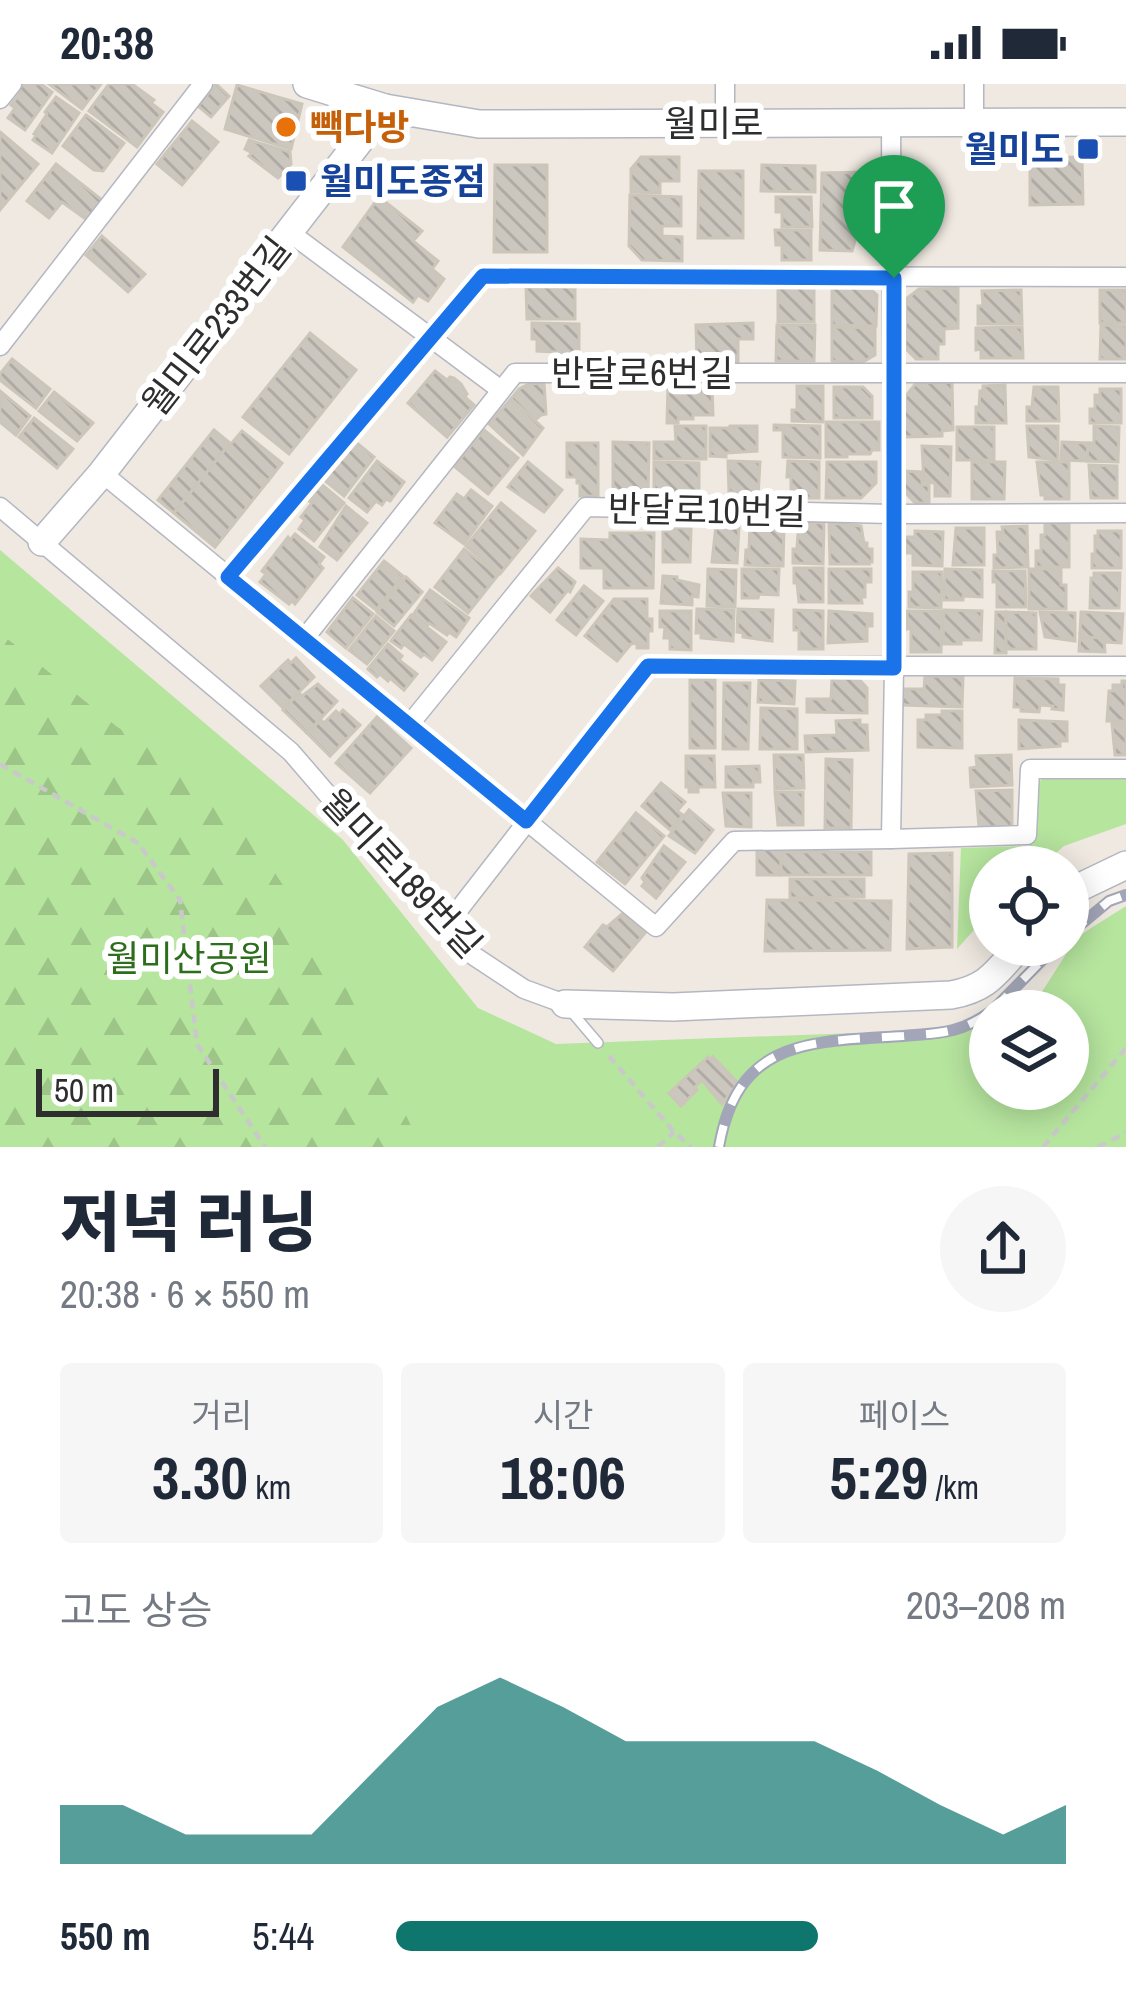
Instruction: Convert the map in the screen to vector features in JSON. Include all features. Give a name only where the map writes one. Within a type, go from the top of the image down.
[{"type":"street","points":[[0,99],[12,84]]},
{"type":"street","points":[[0,346],[202,84]]},
{"type":"street","name":"월미로","points":[[307,84],[387,96],[479,124],[1126,122]]},
{"type":"street","points":[[725,84],[725,123]]},
{"type":"street","points":[[974,84],[974,122]]},
{"type":"street","name":"월미로233번길","points":[[42,542],[102,473],[289,232],[387,96]]},
{"type":"street","points":[[891,122],[891,839]]},
{"type":"street","points":[[289,232],[501,390]]},
{"type":"street","points":[[228,577],[483,276],[1126,277]]},
{"type":"street","name":"반달로6번길","points":[[304,640],[514,373],[892,374]]},
{"type":"street","points":[[892,374],[1126,373]]},
{"type":"street","points":[[102,473],[656,927],[734,842],[1027,836],[1030,769],[1126,770]]},
{"type":"street","name":"월미로189번길","points":[[0,507],[291,752],[474,956],[524,989],[565,1004],[673,1007],[951,995],[975,990],[1002,966]]},
{"type":"street","name":"반달로10번길","points":[[409,725],[586,507],[892,514]]},
{"type":"street","points":[[892,514],[1126,513]]},
{"type":"street","points":[[446,926],[648,666],[1126,666]]},
{"type":"street","points":[[1089,882],[1126,865]]},
{"type":"lane","points":[[565,1004],[598,1042]]},
{"type":"path","points":[[0,764],[138,843],[180,900],[197,1044],[265,1147]]},
{"type":"path","points":[[598,1042],[692,1147]]},
{"type":"path","points":[[1043,1147],[1126,1048]]},
{"type":"path","points":[[658,1147],[674,1132]]},
{"type":"path","points":[[674,1132],[682,1147]]},
{"type":"path","points":[[1098,1147],[1126,1133]]},
{"type":"green space","name":"월미산공원","points":[[0,550],[343,840],[478,1008],[556,1044],[969,1029],[969,1110],[1089,1110],[1089,990],[1043,990],[1058,966],[1089,966],[1089,929],[1126,906],[1126,1147],[0,1147]]},
{"type":"green space","points":[[0,633],[116,726],[231,804],[340,975],[421,1147],[0,1147]]},
{"type":"green space","points":[[1044,778],[1126,778],[1126,824],[1064,846],[1029,846],[1036,837],[1037,783]]},
{"type":"green space","points":[[961,848],[969,848],[969,936],[957,949]]},
{"type":"building","points":[[23,84],[41,84],[52,92],[25,130],[8,118]]},
{"type":"building","points":[[49,84],[101,84],[82,109]]},
{"type":"building","points":[[109,84],[132,84],[163,112],[137,147],[89,111]]},
{"type":"building","points":[[216,84],[229,96],[211,117],[198,106]]},
{"type":"building","points":[[237,85],[302,104],[291,149],[225,129]]},
{"type":"building","points":[[56,97],[79,113],[52,153],[33,140]]},
{"type":"building","points":[[86,115],[124,143],[103,171],[94,170],[63,146]]},
{"type":"building","points":[[192,121],[218,142],[182,185],[157,164]]},
{"type":"building","points":[[0,132],[38,164],[0,210]]},
{"type":"building","points":[[249,140],[290,152],[291,164],[278,178],[249,156],[252,153],[245,149]]},
{"type":"building","points":[[641,157],[679,157],[679,181],[660,181],[660,193],[631,192],[631,169]]},
{"type":"building","points":[[1082,157],[1083,204],[1030,205],[1030,158]]},
{"type":"building","points":[[56,164],[102,200],[87,220],[62,202],[49,218],[27,201]]},
{"type":"building","points":[[495,165],[547,165],[547,252],[494,252]]},
{"type":"building","points":[[762,165],[815,166],[815,192],[761,191]]},
{"type":"building","points":[[699,171],[743,171],[743,238],[698,238]]},
{"type":"building","points":[[866,172],[867,199],[852,251],[820,250],[822,173]]},
{"type":"building","points":[[630,195],[681,197],[681,226],[662,226],[662,236],[682,237],[682,261],[642,260],[629,246]]},
{"type":"building","points":[[379,197],[422,231],[413,241],[438,261],[432,269],[444,279],[428,301],[418,295],[413,302],[343,247]]},
{"type":"building","points":[[776,197],[811,197],[812,227],[782,227]]},
{"type":"building","points":[[775,230],[811,230],[811,260],[782,260]]},
{"type":"building","points":[[102,236],[145,274],[128,292],[86,255]]},
{"type":"building","points":[[526,287],[575,287],[575,319],[527,319]]},
{"type":"building","points":[[832,287],[868,287],[877,295],[876,326],[832,325]]},
{"type":"building","points":[[778,288],[814,288],[814,322],[778,322]]},
{"type":"building","points":[[958,288],[958,328],[944,329],[938,359],[916,359],[905,348],[906,299],[919,289]]},
{"type":"building","points":[[1021,290],[1022,324],[978,324],[982,291]]},
{"type":"building","points":[[1100,290],[1126,290],[1126,323],[1100,323]]},
{"type":"building","points":[[532,323],[579,324],[579,356],[537,351]]},
{"type":"building","points":[[753,323],[753,339],[738,339],[738,362],[697,363],[696,325]]},
{"type":"building","points":[[777,325],[815,325],[814,361],[776,361]]},
{"type":"building","points":[[1101,325],[1126,326],[1126,359],[1100,359]]},
{"type":"building","points":[[832,327],[875,328],[875,355],[863,362],[832,361]]},
{"type":"building","points":[[1022,327],[1023,358],[981,358],[981,349],[976,350],[976,328]]},
{"type":"building","points":[[310,333],[356,370],[289,454],[243,417]]},
{"type":"building","points":[[12,359],[50,389],[36,408],[0,380]]},
{"type":"building","points":[[435,371],[461,384],[474,405],[447,437],[408,403]]},
{"type":"building","points":[[952,382],[953,430],[942,431],[942,436],[904,437],[903,400],[916,383]]},
{"type":"building","points":[[544,383],[546,414],[535,420],[511,399],[529,384]]},
{"type":"building","points":[[1005,385],[1006,423],[976,423],[983,386]]},
{"type":"building","points":[[797,386],[823,386],[823,422],[792,421]]},
{"type":"building","points":[[668,387],[712,387],[713,415],[667,423]]},
{"type":"building","points":[[834,387],[863,387],[872,396],[872,418],[834,418]]},
{"type":"building","points":[[1034,387],[1058,387],[1059,421],[1027,421]]},
{"type":"building","points":[[1100,389],[1121,389],[1121,423],[1090,423],[1090,409],[1095,409]]},
{"type":"building","points":[[0,391],[30,416],[16,435],[0,422]]},
{"type":"building","points":[[54,392],[93,423],[77,441],[39,411]]},
{"type":"building","points":[[511,399],[543,428],[523,455],[489,424]]},
{"type":"building","points":[[34,418],[73,449],[57,468],[19,437]]},
{"type":"building","points":[[826,422],[879,422],[879,450],[826,457]]},
{"type":"building","points":[[774,425],[820,426],[820,458],[783,457],[783,430],[774,430]]},
{"type":"building","points":[[675,426],[706,426],[706,459],[654,459],[654,442],[676,442]]},
{"type":"building","points":[[757,426],[757,451],[710,456],[710,428]]},
{"type":"building","points":[[1027,426],[1058,426],[1058,460],[1029,457]]},
{"type":"building","points":[[1094,426],[1119,427],[1118,462],[1087,461]]},
{"type":"building","points":[[957,427],[994,427],[994,460],[957,460]]},
{"type":"building","points":[[214,430],[231,444],[242,431],[282,463],[268,481],[227,447],[174,513],[158,500]]},
{"type":"building","points":[[484,430],[518,458],[488,494],[454,466]]},
{"type":"building","points":[[353,440],[374,457],[344,496],[323,479]]},
{"type":"building","points":[[613,442],[649,443],[648,495],[613,494]]},
{"type":"building","points":[[1062,442],[1088,443],[1087,461],[1061,460]]},
{"type":"building","points":[[567,443],[598,443],[598,496],[580,496],[577,477],[567,477]]},
{"type":"building","points":[[922,446],[951,447],[950,496],[935,496],[935,483],[924,482]]},
{"type":"building","points":[[227,447],[268,481],[215,547],[174,513]]},
{"type":"building","points":[[377,461],[404,482],[390,501],[382,505],[376,501],[367,512],[349,498]]},
{"type":"building","points":[[728,461],[760,462],[758,498],[731,497]]},
{"type":"building","points":[[788,461],[819,462],[819,498],[794,498]]},
{"type":"building","points":[[528,462],[562,490],[544,512],[508,487]]},
{"type":"building","points":[[654,462],[699,463],[699,497],[654,493]]},
{"type":"building","points":[[827,462],[876,462],[876,483],[861,498],[826,498]]},
{"type":"building","points":[[972,462],[1005,462],[1004,499],[972,499]]},
{"type":"building","points":[[1037,462],[1069,462],[1069,499],[1041,495]]},
{"type":"building","points":[[1089,465],[1117,466],[1117,498],[1091,498]]},
{"type":"building","points":[[903,471],[922,472],[922,485],[929,485],[929,503],[915,503],[903,490]]},
{"type":"building","points":[[321,484],[344,503],[314,541],[299,529],[312,503],[308,500]]},
{"type":"building","points":[[471,490],[492,506],[464,544],[435,523],[457,494],[464,499]]},
{"type":"building","points":[[501,503],[535,531],[500,574],[466,546]]},
{"type":"building","points":[[346,506],[367,523],[337,560],[320,547]]},
{"type":"building","points":[[804,522],[824,523],[823,564],[793,563],[793,549],[797,549],[798,533],[804,533]]},
{"type":"building","points":[[829,523],[861,526],[864,543],[872,549],[872,562],[830,564]]},
{"type":"building","points":[[1045,523],[1069,523],[1069,567],[1036,567]]},
{"type":"building","points":[[716,525],[739,526],[737,563],[712,562]]},
{"type":"building","points":[[750,525],[784,527],[783,566],[745,565]]},
{"type":"building","points":[[1027,526],[1028,567],[994,568],[997,532],[1003,532],[1002,527]]},
{"type":"building","points":[[691,528],[690,562],[663,562],[663,531]]},
{"type":"building","points":[[956,528],[984,528],[984,565],[953,565]]},
{"type":"building","points":[[915,531],[943,532],[942,566],[913,565],[913,553],[905,553],[905,537],[915,537]]},
{"type":"building","points":[[1098,531],[1121,531],[1121,568],[1092,568]]},
{"type":"building","points":[[610,533],[654,533],[653,588],[604,588],[604,568],[581,568],[581,539],[610,540]]},
{"type":"building","points":[[295,534],[324,557],[319,564],[323,568],[295,604],[289,604],[260,582],[266,574],[262,571]]},
{"type":"building","points":[[464,549],[498,575],[468,613],[435,587]]},
{"type":"building","points":[[384,561],[403,576],[376,610],[357,595]]},
{"type":"building","points":[[558,568],[575,582],[550,612],[531,596]]},
{"type":"building","points":[[794,568],[823,568],[823,602],[799,602]]},
{"type":"building","points":[[708,569],[736,570],[735,607],[707,606]]},
{"type":"building","points":[[742,569],[779,569],[778,595],[742,598]]},
{"type":"building","points":[[829,569],[871,569],[862,603],[829,603]]},
{"type":"building","points":[[945,569],[982,570],[982,597],[944,600]]},
{"type":"building","points":[[1029,569],[1061,569],[1066,609],[1029,609]]},
{"type":"building","points":[[993,571],[1025,571],[1026,607],[997,607]]},
{"type":"building","points":[[913,572],[942,572],[941,608],[909,607]]},
{"type":"building","points":[[1094,573],[1120,573],[1119,608],[1090,608]]},
{"type":"building","points":[[663,576],[699,585],[692,605],[661,603]]},
{"type":"building","points":[[406,577],[422,592],[394,626],[377,612]]},
{"type":"building","points":[[584,586],[603,601],[576,635],[557,620]]},
{"type":"building","points":[[430,590],[469,618],[456,637],[413,615]]},
{"type":"building","points":[[353,598],[373,614],[346,648],[327,632]]},
{"type":"building","points":[[614,599],[647,599],[647,619],[652,619],[648,648],[631,644],[617,661],[585,636]]},
{"type":"building","points":[[697,609],[734,610],[733,641],[701,638],[696,633]]},
{"type":"building","points":[[738,609],[773,610],[772,641],[737,632]]},
{"type":"building","points":[[794,610],[823,611],[823,649],[799,649]]},
{"type":"building","points":[[944,610],[982,611],[981,640],[943,644]]},
{"type":"building","points":[[660,611],[691,611],[691,650],[670,649],[665,627],[660,627]]},
{"type":"building","points":[[829,611],[872,614],[867,641],[828,643]]},
{"type":"building","points":[[907,611],[942,611],[941,652],[911,652]]},
{"type":"building","points":[[996,612],[1006,612],[1006,653],[995,653]]},
{"type":"building","points":[[1006,612],[1036,613],[1036,649],[1006,649]]},
{"type":"building","points":[[1040,612],[1075,613],[1075,641],[1045,637]]},
{"type":"building","points":[[1081,612],[1123,614],[1121,643],[1083,637]]},
{"type":"building","points":[[411,615],[446,642],[432,660],[391,641]]},
{"type":"building","points":[[376,616],[394,631],[367,664],[349,650]]},
{"type":"building","points":[[1080,633],[1104,638],[1105,652],[1079,651]]},
{"type":"building","points":[[388,644],[417,674],[404,690],[368,669]]},
{"type":"building","points":[[296,658],[314,677],[283,708],[261,686]]},
{"type":"building","points":[[925,676],[963,677],[962,707],[902,705],[902,689],[924,689]]},
{"type":"building","points":[[832,678],[858,678],[867,688],[867,713],[807,712],[807,699],[831,699]]},
{"type":"building","points":[[1015,678],[1058,679],[1058,685],[1064,685],[1063,710],[1014,707]]},
{"type":"building","points":[[690,680],[715,680],[715,748],[690,748]]},
{"type":"building","points":[[759,680],[795,681],[794,704],[758,702]]},
{"type":"building","points":[[1126,681],[1126,721],[1107,721],[1109,691]]},
{"type":"building","points":[[724,683],[750,683],[748,749],[723,749]]},
{"type":"building","points":[[318,684],[337,701],[307,733],[283,710],[299,693],[302,696]]},
{"type":"building","points":[[761,708],[797,709],[797,749],[760,749]]},
{"type":"building","points":[[343,710],[360,725],[330,756],[307,733]]},
{"type":"building","points":[[942,711],[962,711],[962,748],[918,747],[918,720],[942,715]]},
{"type":"building","points":[[377,717],[411,748],[370,793],[336,763]]},
{"type":"building","points":[[860,720],[860,725],[867,725],[868,750],[806,752],[805,736],[837,735],[836,721]]},
{"type":"building","points":[[1019,720],[1067,722],[1067,741],[1060,741],[1060,746],[1019,749]]},
{"type":"building","points":[[1112,723],[1126,723],[1126,755],[1115,755]]},
{"type":"building","points":[[774,755],[803,755],[804,788],[775,789]]},
{"type":"building","points":[[1011,755],[1012,785],[971,787],[970,768],[977,767],[976,756]]},
{"type":"building","points":[[686,756],[714,756],[715,787],[689,792]]},
{"type":"building","points":[[826,759],[852,760],[851,828],[825,828]]},
{"type":"building","points":[[759,766],[760,782],[753,782],[753,787],[726,787],[726,767]]},
{"type":"building","points":[[661,783],[685,802],[677,811],[683,815],[670,830],[642,806]]},
{"type":"building","points":[[1012,790],[1012,827],[979,827],[976,791]]},
{"type":"building","points":[[775,792],[803,792],[803,825],[778,825]]},
{"type":"building","points":[[723,793],[751,793],[751,827],[726,826]]},
{"type":"building","points":[[689,810],[713,830],[695,853],[669,836]]},
{"type":"building","points":[[636,813],[664,836],[625,884],[597,862]]},
{"type":"building","points":[[664,846],[685,862],[656,898],[642,886],[642,878]]},
{"type":"building","points":[[757,849],[827,852],[781,852],[781,875],[757,875]]},
{"type":"building","points":[[781,852],[871,852],[871,875],[781,875]]},
{"type":"building","points":[[952,853],[952,947],[907,949],[909,854]]},
{"type":"building","points":[[790,879],[864,879],[864,897],[790,898]]},
{"type":"building","points":[[767,900],[891,901],[890,950],[765,951]]},
{"type":"building","points":[[622,914],[645,933],[613,971],[585,947],[603,925],[607,927]]},
{"type":"building","points":[[708,1057],[738,1083],[722,1104],[702,1080],[681,1106],[669,1093]]},
{"type":"railway","points":[[1089,918],[1109,901],[1126,895]]},
{"type":"railway","points":[[1013,990],[1036,966]]},
{"type":"railway","points":[[719,1147],[743,1084],[784,1052],[839,1040],[927,1034],[969,1025]]},
{"type":"place","name":"빽다방","points":[[286,127]]},
{"type":"place","name":"월미도","points":[[1088,149]]},
{"type":"place","name":"월미도종점","points":[[296,181]]},
{"type":"route","points":[[483,276],[894,278],[894,668],[648,666],[526,821],[228,577],[483,276]]}]
